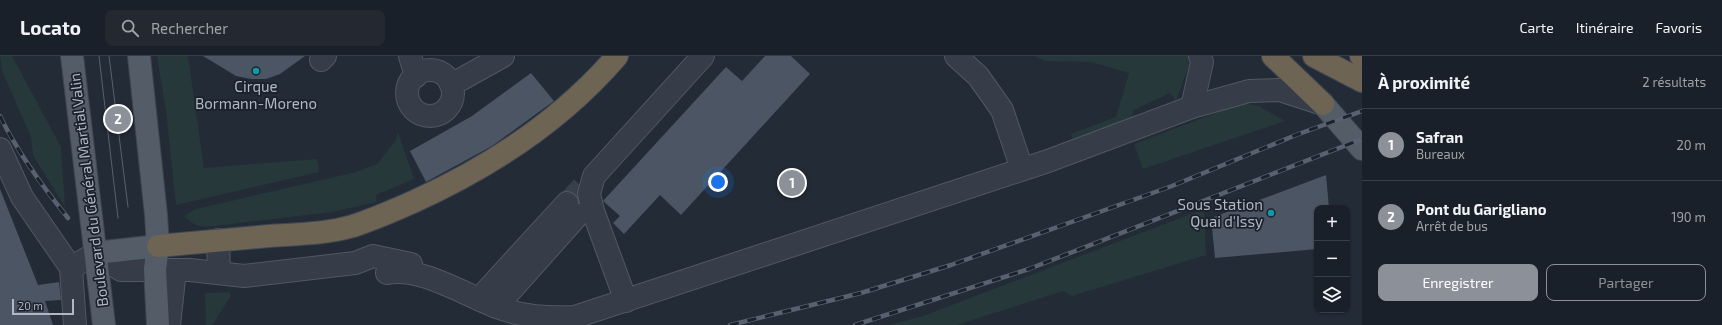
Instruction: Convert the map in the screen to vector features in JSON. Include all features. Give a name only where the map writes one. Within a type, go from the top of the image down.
[{"type":"highway","points":[[158,246],[325,231],[353,226],[433,193],[512,149],[537,130],[598,78],[617,56]]},
{"type":"highway","points":[[1273,56],[1322,104]]},
{"type":"highway","points":[[1314,56],[1362,81]]},
{"type":"main road","name":"Boulevard du Général Martial Valin","points":[[72,56],[104,325]]},
{"type":"main road","points":[[139,56],[158,246],[165,269],[158,325]]},
{"type":"main road","points":[[1322,104],[1362,149]]},
{"type":"main road","points":[[96,253],[158,246]]},
{"type":"street","points":[[451,85],[503,56]]},
{"type":"street","points":[[626,301],[589,194],[594,176],[703,56]]},
{"type":"street","points":[[956,56],[978,76],[1002,110],[1022,169]]},
{"type":"street","points":[[1192,107],[1202,62],[1200,56]]},
{"type":"street","points":[[413,66],[430,71],[437,71],[443,75],[451,85],[453,96],[451,104],[446,110],[438,115],[423,115],[411,105],[408,97],[413,66]]},
{"type":"street","points":[[71,268],[96,253],[121,270],[165,269],[244,276],[355,262],[373,256],[421,266],[436,280],[487,303],[543,318],[569,318],[626,301],[1048,161],[1192,107],[1249,91],[1280,90],[1322,104]]},
{"type":"street","points":[[0,149],[22,197],[71,268],[75,325]]},
{"type":"street","points":[[487,303],[573,209]]},
{"type":"street","points":[[218,240],[219,273]]},
{"type":"street","points":[[355,262],[387,273],[394,280],[416,286],[436,280]]},
{"type":"street","points":[[165,269],[169,325]]},
{"type":"shaded area","points":[[0,56],[12,56],[61,147],[65,207],[33,155],[31,137],[2,71]]},
{"type":"shaded area","points":[[157,56],[188,56],[204,168],[317,159],[319,172],[176,205],[166,111]]},
{"type":"shaded area","points":[[1035,56],[1189,56],[1188,68],[1176,101],[1170,93],[1134,110],[1131,120],[1072,139],[1071,134],[1116,117],[1129,73],[1091,62],[1045,61]]},
{"type":"shaded area","points":[[1242,103],[1259,106],[1285,121],[1143,169],[1134,144]]},
{"type":"shaded area","points":[[398,132],[414,179],[376,195],[377,202],[332,212],[214,226],[198,226],[184,216],[196,209],[352,173],[377,164],[396,140]]},
{"type":"shaded area","points":[[1204,209],[1206,255],[1072,296],[1063,291],[957,325],[889,325],[923,316]]},
{"type":"shaded area","points":[[230,292],[231,296],[212,325],[206,325],[205,293]]},
{"type":"building","name":"Cirque Bormann-Moreno","points":[[203,56],[305,56],[280,74],[266,79],[251,79],[236,76]]},
{"type":"building","points":[[765,56],[791,56],[810,74],[681,215],[660,195],[624,234],[613,223],[620,216],[603,201],[726,67],[742,81]]},
{"type":"building","points":[[531,73],[554,101],[492,146],[426,182],[410,151],[472,116]]},
{"type":"building","name":"Sous Station Quai d'Issy","points":[[1326,175],[1329,205],[1314,205],[1314,249],[1215,258],[1211,218]]},
{"type":"building","points":[[0,189],[38,285],[59,282],[61,300],[45,301],[53,325],[0,325]]},
{"type":"tunnel","points":[[567,203],[583,186]]},
{"type":"tram line","points":[[99,56],[118,218]]},
{"type":"tram line","points":[[109,56],[128,207]]},
{"type":"railway","points":[[730,325],[861,293],[951,265],[1172,186],[1296,135],[1362,111]]},
{"type":"railway","points":[[0,116],[31,169],[68,218]]},
{"type":"railway","points":[[855,325],[1029,269],[1362,139]]},
{"type":"place","name":"Cirque Bormann-Moreno","points":[[256,71]]},
{"type":"place","name":"Pont du Garigliano","points":[[118,119]]},
{"type":"place","name":"Safran","points":[[792,183]]},
{"type":"place","name":"Sous Station Quai d'Issy","points":[[1271,213]]}]
